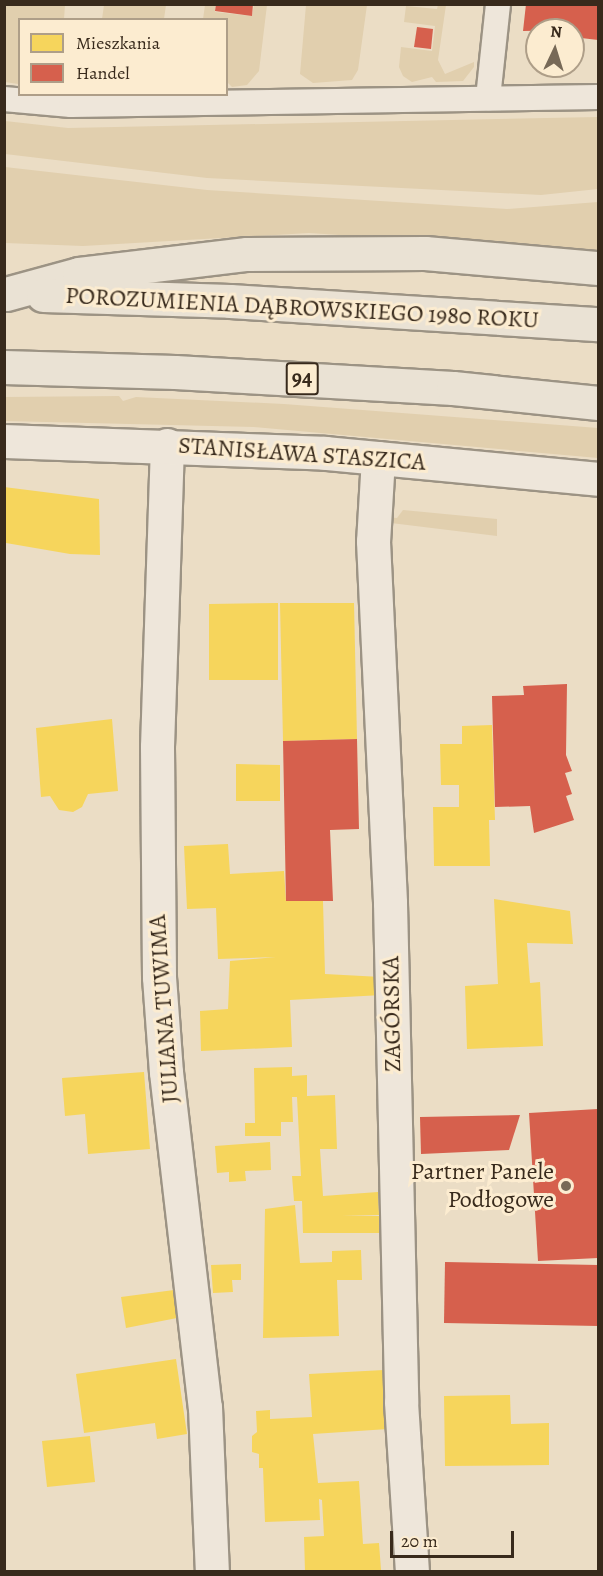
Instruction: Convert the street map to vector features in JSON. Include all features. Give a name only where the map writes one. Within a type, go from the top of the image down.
[{"type":"main road","points":[[5,294],[79,274],[247,254],[425,254],[598,268]]},
{"type":"main road","name":"POROZUMIENIA DĄBROWSKIEGO 1980 ROKU","points":[[5,294],[241,302],[598,324]]},
{"type":"main road","name":"94","points":[[4,367],[175,372],[430,387],[598,403]]},
{"type":"street","name":"STANISŁAWA STASZICA","points":[[4,441],[167,445],[378,458],[598,479]]},
{"type":"street","name":"JULIANA TUWIMA","points":[[167,445],[157,747],[159,977],[171,1116],[203,1385],[212,1572]]},
{"type":"street","name":"ZAGÓRSKA","points":[[378,458],[373,541],[390,892],[401,1402],[412,1572]]},
{"type":"lane","points":[[488,98],[498,4]]},
{"type":"lane","points":[[4,99],[83,105],[598,97]]},
{"type":"shaded area","points":[[5,4],[65,5],[64,18],[18,18],[18,84],[5,82]]},
{"type":"shaded area","points":[[104,4],[166,5],[164,18],[102,18]]},
{"type":"shaded area","points":[[205,5],[215,5],[215,12],[252,16],[254,5],[267,5],[259,71],[247,85],[232,87],[228,83],[228,18],[203,18]]},
{"type":"shaded area","points":[[306,5],[367,5],[358,70],[352,80],[313,83],[300,74]]},
{"type":"shaded area","points":[[438,5],[446,5],[438,60],[445,74],[474,62],[474,67],[463,81],[436,82],[432,77],[412,82],[403,76],[399,67],[401,47],[432,51],[435,26],[404,22],[406,6],[437,9]]},
{"type":"shaded area","points":[[598,117],[598,189],[541,195],[207,178],[5,154],[5,121],[68,128]]},
{"type":"shaded area","points":[[5,167],[207,190],[507,209],[598,202],[598,252],[309,233],[83,246],[5,243]]},
{"type":"shaded area","points":[[119,396],[123,401],[136,397],[284,404],[598,428],[598,458],[254,427],[5,421],[5,397]]},
{"type":"shaded area","points":[[403,510],[497,519],[497,536],[391,523],[396,721],[385,517],[397,518]]},
{"type":"building: Mieszkania","points":[[4,487],[99,499],[100,555],[70,554],[6,543]]},
{"type":"building: Mieszkania","points":[[278,603],[278,680],[209,680],[209,604]]},
{"type":"building: Mieszkania","points":[[280,603],[354,603],[357,739],[283,741]]},
{"type":"building: Mieszkania","points":[[112,719],[118,791],[88,794],[82,807],[73,812],[59,810],[50,796],[41,797],[36,728]]},
{"type":"building: Mieszkania","points":[[492,725],[495,820],[489,820],[490,866],[434,866],[433,807],[459,807],[459,785],[441,785],[440,744],[462,744],[462,726]]},
{"type":"building: Mieszkania","points":[[236,764],[280,765],[280,801],[236,801]]},
{"type":"building: Mieszkania","points":[[228,844],[230,874],[284,871],[286,901],[323,901],[325,974],[381,977],[382,995],[290,1000],[292,1047],[201,1051],[200,1011],[228,1009],[230,961],[276,957],[218,959],[216,908],[187,909],[184,846]]},
{"type":"building: Mieszkania","points":[[494,899],[570,911],[573,944],[527,943],[530,983],[540,982],[543,1046],[467,1049],[465,986],[498,984]]},
{"type":"building: Mieszkania","points":[[292,1067],[292,1076],[307,1075],[307,1096],[335,1095],[337,1149],[320,1149],[323,1196],[378,1192],[379,1215],[342,1216],[380,1216],[381,1233],[303,1233],[302,1201],[294,1201],[292,1176],[301,1176],[297,1097],[292,1097],[293,1122],[281,1122],[281,1136],[245,1136],[245,1123],[255,1123],[254,1068]]},
{"type":"building: Mieszkania","points":[[144,1072],[150,1149],[88,1154],[85,1114],[65,1116],[62,1078]]},
{"type":"building: Mieszkania","points":[[270,1142],[271,1170],[245,1171],[246,1181],[229,1182],[229,1172],[217,1173],[215,1146]]},
{"type":"building: Mieszkania","points":[[295,1205],[300,1263],[332,1262],[332,1251],[361,1250],[362,1280],[337,1280],[339,1336],[263,1338],[265,1209]]},
{"type":"building: Mieszkania","points":[[241,1264],[241,1280],[232,1280],[233,1292],[213,1293],[211,1265]]},
{"type":"building: Mieszkania","points":[[174,1290],[177,1318],[126,1328],[121,1297]]},
{"type":"building: Mieszkania","points":[[176,1359],[187,1434],[157,1439],[155,1423],[84,1433],[76,1374]]},
{"type":"building: Mieszkania","points":[[384,1370],[388,1429],[313,1434],[318,1483],[359,1481],[363,1544],[379,1543],[381,1570],[305,1572],[304,1537],[324,1536],[322,1500],[319,1499],[320,1520],[265,1522],[263,1468],[259,1468],[259,1454],[252,1452],[252,1436],[257,1432],[256,1411],[270,1410],[270,1419],[312,1417],[309,1374]]},
{"type":"building: Mieszkania","points":[[510,1395],[511,1424],[549,1423],[549,1465],[445,1466],[444,1396]]},
{"type":"building: Mieszkania","points":[[90,1436],[95,1482],[47,1487],[42,1441]]},
{"type":"building: Handel","points":[[216,4],[253,4],[252,16],[215,11]]},
{"type":"building: Handel","points":[[526,4],[598,4],[598,40],[585,38],[585,18],[525,18],[525,31],[523,31]]},
{"type":"building: Handel","points":[[417,27],[433,29],[431,49],[414,47]]},
{"type":"building: Handel","points":[[567,684],[566,755],[572,771],[565,773],[572,794],[566,796],[574,820],[534,833],[530,806],[495,807],[492,696],[524,695],[523,686]]},
{"type":"building: Handel","points":[[357,739],[359,829],[330,830],[333,901],[286,901],[283,741]]},
{"type":"building: Handel","name":"Partner Panele Podłogowe","points":[[598,1109],[598,1258],[538,1261],[529,1113]]},
{"type":"building: Handel","points":[[520,1115],[509,1150],[421,1154],[420,1117]]},
{"type":"building: Handel","points":[[445,1262],[598,1265],[598,1326],[444,1323]]},
{"type":"place","name":"Partner Panele Podłogowe","points":[[566,1186]]}]
